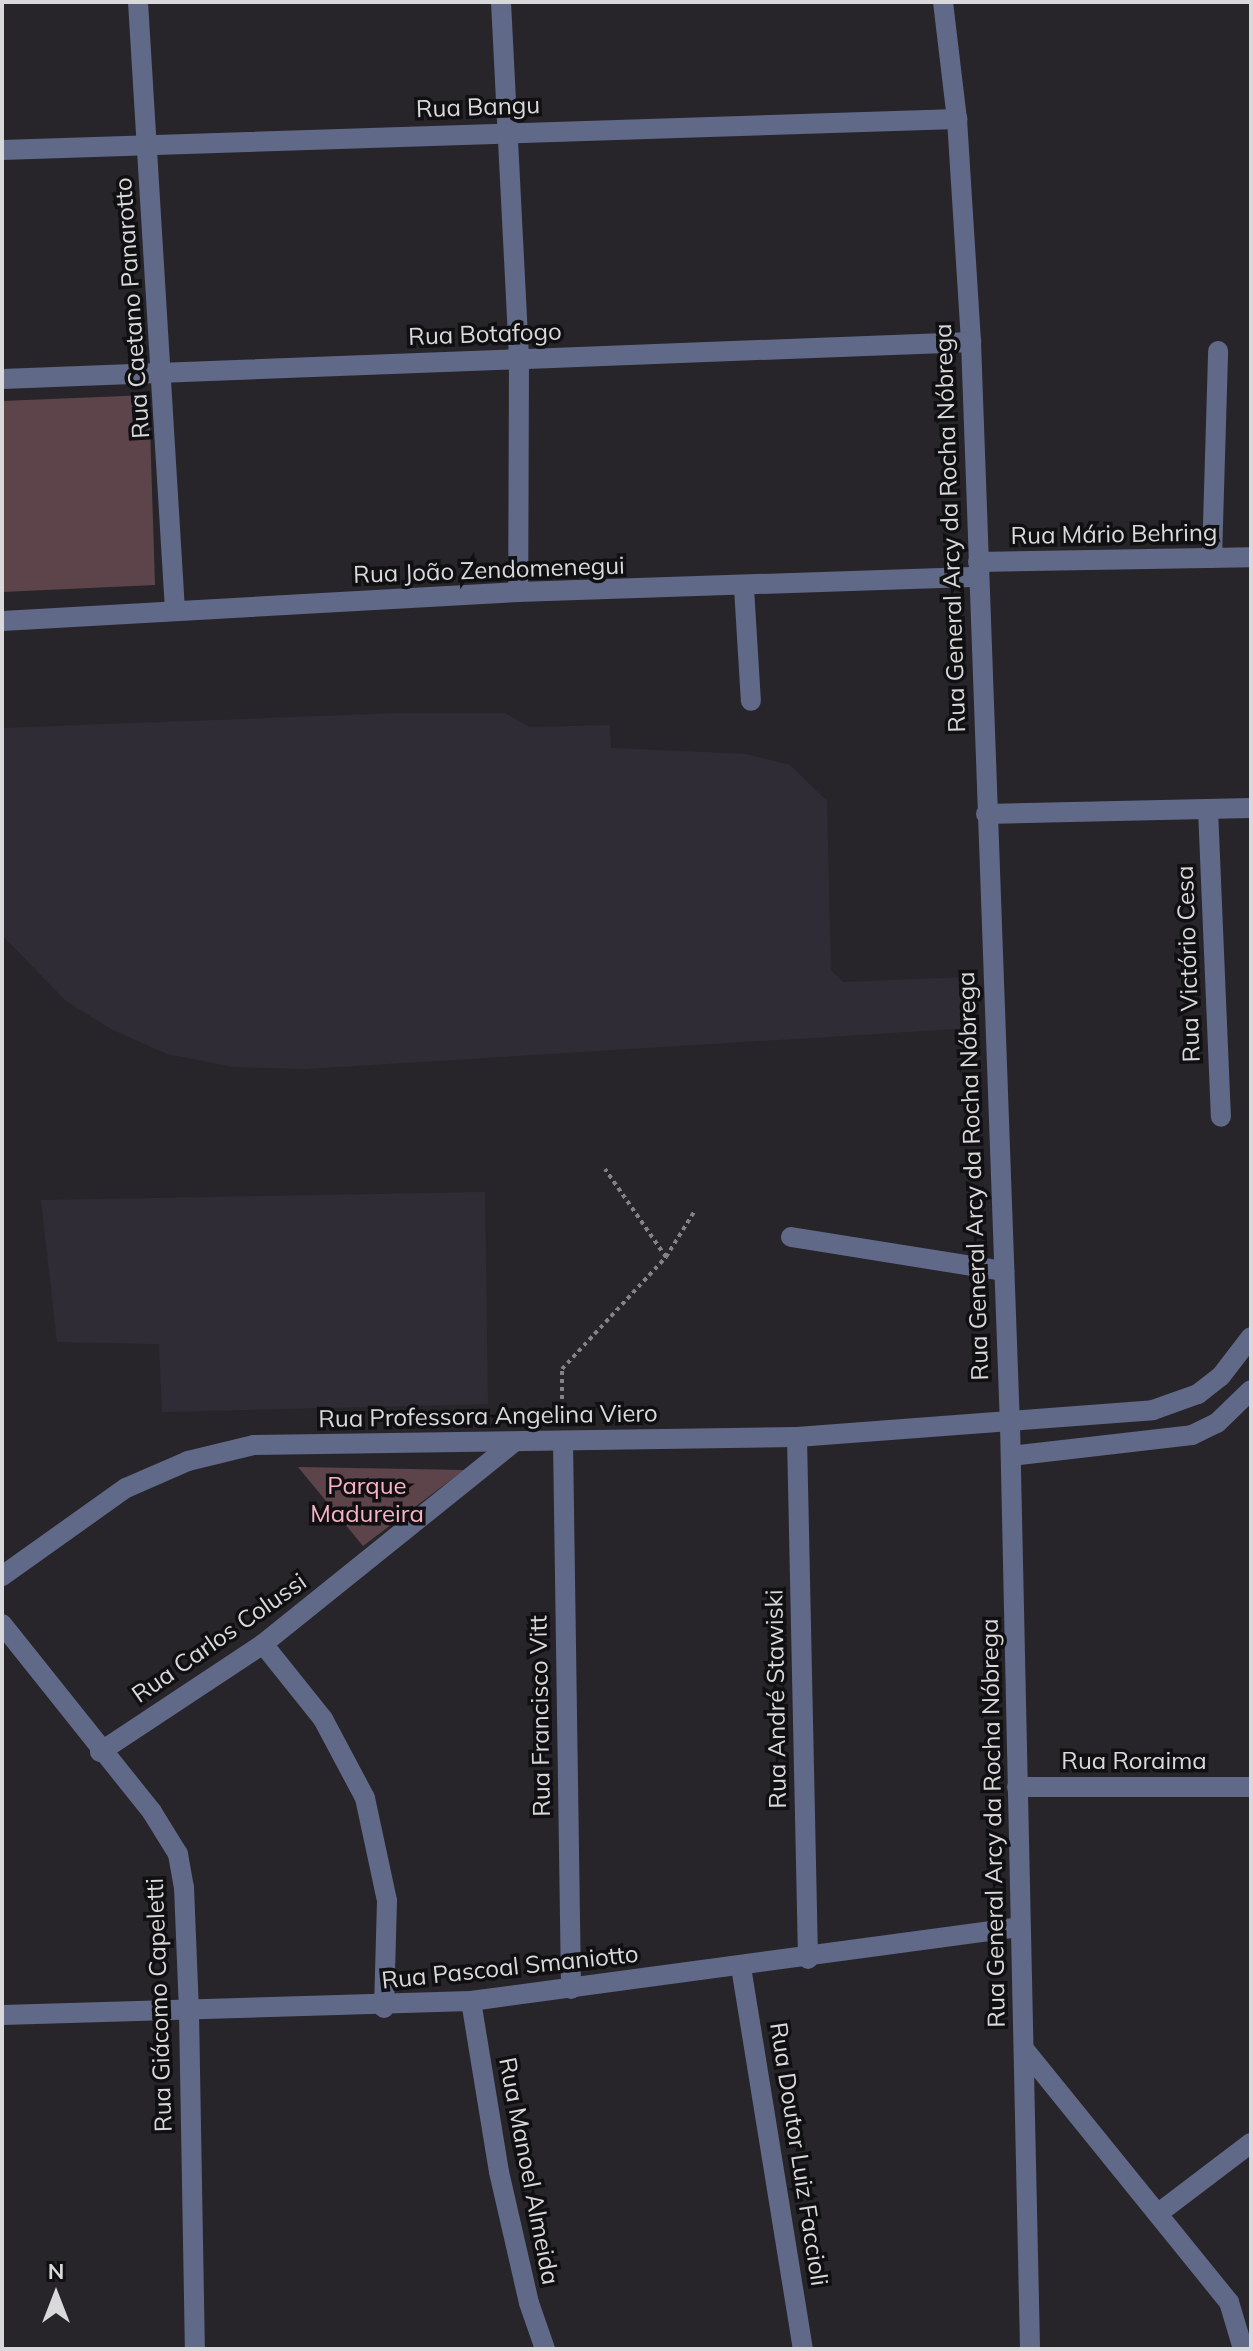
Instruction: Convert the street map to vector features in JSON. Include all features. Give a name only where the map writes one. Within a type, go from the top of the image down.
[{"type":"street","name":"Rua Caetano Panarotto","points":[[138,2],[164,372],[175,611]]},
{"type":"street","points":[[501,2],[519,359],[518,592]]},
{"type":"street","name":"Rua General Arcy da Rocha Nóbrega","points":[[943,2],[957,119],[971,342],[1011,1456],[1030,2349]]},
{"type":"street","name":"Rua Bangu","points":[[2,150],[957,119]]},
{"type":"street","name":"Rua Botafogo","points":[[2,379],[971,342]]},
{"type":"street","points":[[1212,558],[1218,351]]},
{"type":"street","name":"Rua Mário Behring","points":[[978,570],[1251,557]]},
{"type":"street","name":"Rua João Zendomenegui","points":[[2,621],[518,592],[744,588],[978,570]]},
{"type":"street","points":[[744,588],[751,701]]},
{"type":"street","points":[[986,814],[1251,808]]},
{"type":"street","name":"Rua Victório Cesa","points":[[1208,809],[1221,1117]]},
{"type":"street","points":[[791,1237],[1004,1271]]},
{"type":"street","name":"Rua Professora Angelina Viero","points":[[2,1576],[126,1488],[188,1461],[254,1445],[797,1437],[1010,1424],[1153,1410],[1198,1394],[1235,1361],[1251,1337]]},
{"type":"street","points":[[1011,1456],[1161,1442],[1217,1423],[1250,1395],[1235,1361]]},
{"type":"street","points":[[1153,1410],[1161,1442]]},
{"type":"street","name":"Rua André Stawiski","points":[[797,1437],[808,1959]]},
{"type":"street","name":"Rua Francisco Vitt","points":[[563,1441],[571,1989]]},
{"type":"street","name":"Rua Carlos Colussi","points":[[100,1752],[263,1644],[514,1442]]},
{"type":"street","name":"Rua Giácomo Capeletti","points":[[2,1624],[100,1752],[152,1812],[178,1854],[184,1887],[189,2012],[195,2349]]},
{"type":"street","points":[[263,1644],[323,1719],[365,1798],[387,1901],[384,2008]]},
{"type":"street","name":"Rua Roraima","points":[[1017,1787],[1251,1787]]},
{"type":"street","name":"Rua Pascoal Smaniotto","points":[[2,2015],[384,2008],[471,2001],[808,1959],[1020,1927]]},
{"type":"street","name":"Rua Doutor Luiz Faccioli","points":[[741,1967],[803,2349]]},
{"type":"street","name":"Rua Manoel Almeida","points":[[471,2001],[499,2172],[529,2303],[545,2349]]},
{"type":"street","points":[[1024,2049],[1160,2212],[1229,2302],[1246,2346]]},
{"type":"street","points":[[1160,2212],[1251,2143]]},
{"type":"path","points":[[605,1169],[666,1257]]},
{"type":"path","points":[[563,1441],[562,1369],[666,1257],[694,1212]]},
{"type":"shaded area","points":[[399,713],[505,713],[529,727],[610,725],[611,748],[746,754],[790,765],[827,801],[831,970],[843,982],[971,977],[973,1028],[305,1069],[234,1067],[167,1054],[111,1029],[66,1001],[2,935],[2,728]]},
{"type":"shaded area","points":[[485,1192],[488,1404],[162,1412],[159,1344],[57,1342],[41,1200]]},
{"type":"green space","points":[[149,395],[155,585],[2,592],[2,401]]},
{"type":"green space","name":"Parque Madureira","points":[[298,1467],[464,1470],[363,1546]]}]
